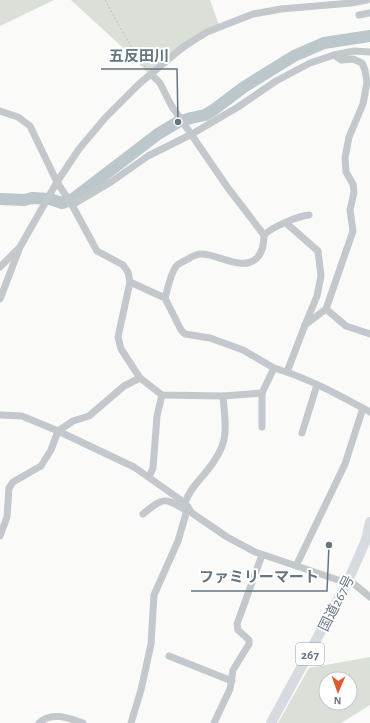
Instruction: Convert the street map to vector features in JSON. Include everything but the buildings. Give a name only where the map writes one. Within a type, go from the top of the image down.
[{"type":"highway","name":"国道267号","points":[[271,723],[368,540],[370,522]]},
{"type":"street","points":[[0,299],[20,247],[57,182],[79,149],[105,118],[151,74],[183,48],[207,32],[253,14],[281,9],[351,3],[367,0]]},
{"type":"street","points":[[359,15],[370,13]]},
{"type":"street","points":[[72,205],[111,182],[148,156],[192,134],[238,107],[276,81],[310,63],[334,55],[354,51],[370,52]]},
{"type":"street","points":[[305,325],[326,309],[353,231],[350,210],[354,192],[353,184],[346,172],[344,158],[349,137],[363,104],[367,82],[362,63],[353,59],[341,60],[334,55]]},
{"type":"street","points":[[151,74],[160,83],[171,105],[228,188],[264,235],[264,245],[261,253],[249,263],[241,263],[202,254],[194,255],[177,265],[174,269],[165,298]]},
{"type":"street","points":[[0,111],[18,117],[30,126],[57,182],[72,205],[97,252],[123,265],[128,272],[130,282],[118,337],[121,349],[140,378],[162,395],[223,396],[262,393]]},
{"type":"street","points":[[264,235],[269,230],[286,224],[300,216],[310,215]]},
{"type":"street","points":[[286,224],[318,251],[321,276],[317,296],[287,372]]},
{"type":"street","points":[[0,267],[20,247]]},
{"type":"street","points":[[130,282],[165,298],[181,330],[186,334],[210,338],[243,350],[274,368],[317,385],[367,410],[345,464],[296,566]]},
{"type":"street","points":[[326,309],[346,326],[370,334]]},
{"type":"street","points":[[262,427],[262,393],[274,368]]},
{"type":"street","points":[[0,536],[7,517],[10,488],[13,482],[41,466],[51,450],[58,431],[73,421],[88,416],[124,386],[140,378]]},
{"type":"street","points":[[302,433],[317,385]]},
{"type":"street","points":[[149,477],[153,468],[157,416],[162,395]]},
{"type":"street","points":[[131,723],[142,690],[150,644],[154,595],[178,541],[187,507],[188,494],[216,460],[223,445],[226,433],[223,396]]},
{"type":"street","points":[[0,415],[22,416],[58,431],[134,467],[187,507],[192,514],[241,546],[296,566],[347,581],[370,597]]},
{"type":"street","points":[[143,514],[153,505],[164,501],[170,501],[187,507]]},
{"type":"street","points":[[214,723],[230,689],[233,670],[249,644],[249,640],[238,630],[237,624],[262,554]]},
{"type":"street","points":[[169,656],[232,681]]},
{"type":"street","points":[[38,723],[56,716],[67,717],[83,723]]},
{"type":"path","points":[[105,0],[120,28],[151,74]]},
{"type":"shaded area","points":[[0,0],[54,0],[0,26]]},
{"type":"shaded area","points":[[71,0],[210,0],[219,25],[151,76]]},
{"type":"shaded area","points":[[370,657],[370,705],[341,723],[278,723],[309,668]]},
{"type":"waterway","points":[[0,199],[50,199],[62,203],[73,199],[158,134],[178,122],[205,115],[212,111],[244,87],[294,56],[324,43],[370,36]]},
{"type":"place","name":"五反田川","points":[[178,122]]},
{"type":"place","name":"ファミリーマート","points":[[329,545]]}]
